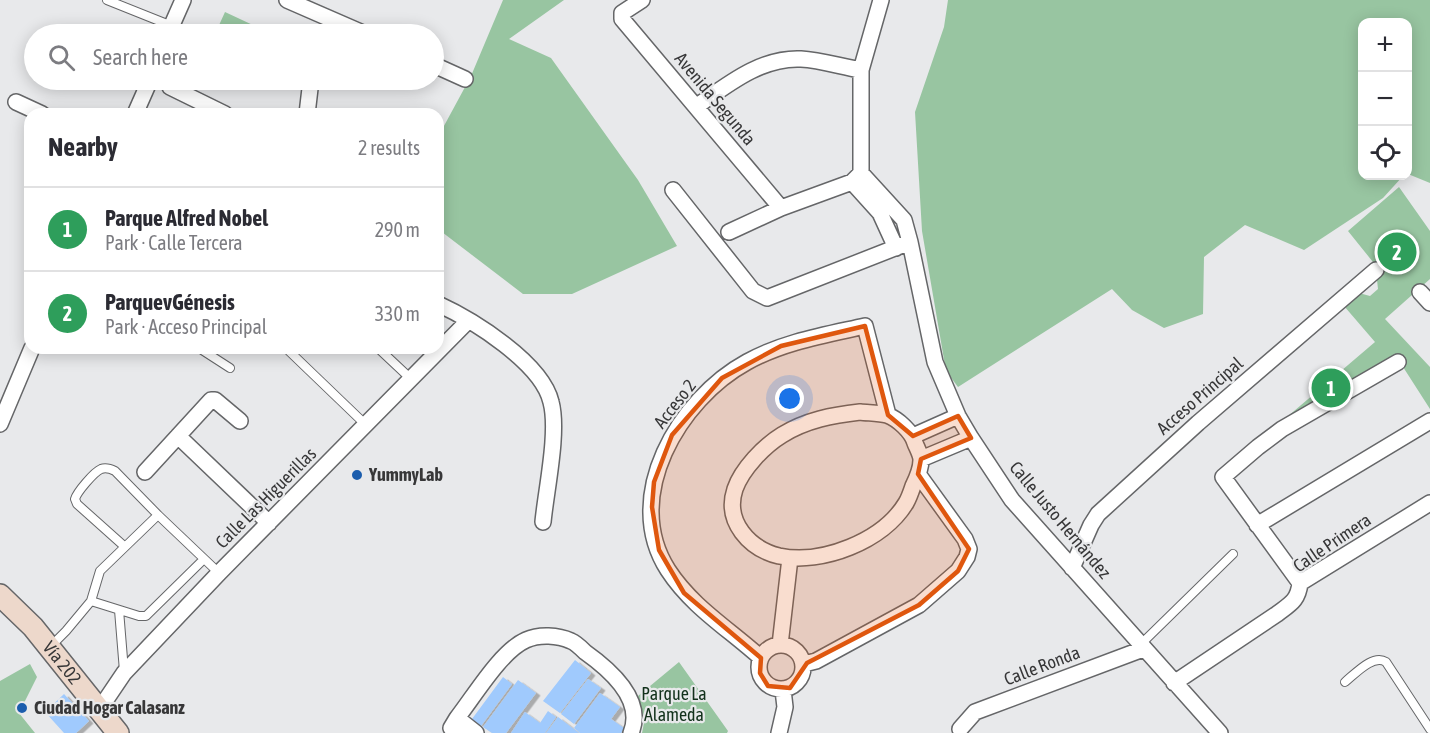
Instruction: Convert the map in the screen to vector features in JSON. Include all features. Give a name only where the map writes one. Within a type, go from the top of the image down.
[{"type":"main road","name":"Vía 202","points":[[0,595],[33,627],[118,733]]},
{"type":"street","points":[[173,24],[183,0]]},
{"type":"street","points":[[287,0],[342,24]]},
{"type":"street","name":"Avenida Segunda","points":[[642,0],[621,15],[781,208]]},
{"type":"street","points":[[729,232],[856,177],[861,70],[881,0]]},
{"type":"street","points":[[697,106],[735,79],[761,66],[778,61],[801,59],[861,70]]},
{"type":"street","points":[[444,70],[465,79]]},
{"type":"street","points":[[138,108],[146,90]]},
{"type":"street","points":[[176,90],[213,108]]},
{"type":"street","points":[[308,108],[310,90]]},
{"type":"street","points":[[16,102],[29,108]]},
{"type":"street","name":"Calle Justo Hernández","points":[[856,177],[898,212],[904,220],[903,245],[935,362],[958,416],[971,438],[1012,500],[1220,733]]},
{"type":"street","points":[[673,190],[753,291],[767,298],[903,245]]},
{"type":"street","name":"Acceso Principal","points":[[1072,568],[1098,514],[1198,423],[1376,270]]},
{"type":"street","points":[[444,307],[494,335],[541,381],[551,401],[554,427],[543,522]]},
{"type":"street","name":"Calle Las Higuerillas","points":[[444,345],[468,321]]},
{"type":"street","name":"Acceso 2","points":[[761,658],[684,593],[667,568],[659,550],[652,507],[654,482],[672,435],[695,405],[722,378],[748,361],[782,346],[865,326],[888,416]]},
{"type":"street","points":[[0,421],[29,354]]},
{"type":"street","name":"Calle Las Higuerillas","points":[[99,710],[124,673],[219,573],[436,354]]},
{"type":"street","points":[[1299,583],[1223,477],[1257,447],[1282,429],[1398,362]]},
{"type":"street","points":[[145,472],[206,402],[215,400],[240,421]]},
{"type":"street","points":[[804,664],[816,661],[919,605],[958,571],[969,549],[920,467],[913,436],[888,416],[860,412],[807,423],[782,435],[767,447],[743,474],[735,489],[733,504],[736,519],[743,534],[752,545],[767,553],[789,558],[810,558],[836,553],[864,541],[889,523],[906,503],[920,467],[971,438]]},
{"type":"street","points":[[913,436],[958,416]]},
{"type":"street","points":[[1257,525],[1430,421]]},
{"type":"street","points":[[178,436],[269,523]]},
{"type":"street","name":"Calle Primera","points":[[1174,683],[1293,602],[1298,594],[1299,583],[1430,503]]},
{"type":"street","points":[[780,645],[789,558]]},
{"type":"street","points":[[476,733],[457,726],[505,655],[514,646],[529,638],[549,635],[570,640],[600,663],[622,684],[632,705],[634,727],[631,733]]},
{"type":"street","points":[[780,645],[793,648],[804,664],[804,671],[796,684],[783,690],[775,689],[763,680],[759,666],[761,658],[768,649],[780,645]]},
{"type":"street","name":"Calle Ronda","points":[[960,729],[975,712],[1142,647]]},
{"type":"street","points":[[779,733],[784,707],[783,690]]},
{"type":"lane","points":[[106,0],[157,24]]},
{"type":"lane","points":[[208,354],[230,368]]},
{"type":"lane","points":[[292,354],[366,425]]},
{"type":"lane","points":[[384,354],[411,379]]},
{"type":"lane","points":[[124,546],[77,504],[75,499],[76,493],[100,469],[107,468],[115,471],[219,573]]},
{"type":"lane","points":[[49,647],[91,601],[100,571],[158,514]]},
{"type":"lane","points":[[1142,647],[1233,554]]},
{"type":"lane","points":[[91,601],[139,616],[150,614],[204,559]]},
{"type":"lane","points":[[119,610],[124,673]]},
{"type":"lane","points":[[1345,682],[1375,660],[1382,659],[1430,729]]},
{"type":"highlighted area","points":[[865,326],[888,415],[913,436],[958,416],[971,438],[921,459],[918,474],[969,549],[958,571],[919,605],[807,663],[790,688],[768,686],[760,673],[761,658],[684,593],[659,550],[652,507],[654,482],[672,435],[722,378],[781,346]]},
{"type":"green space","points":[[503,0],[564,0],[509,39],[551,58],[638,180],[677,246],[572,294],[523,294],[444,234],[444,126],[471,76]]},
{"type":"green space","points":[[948,0],[1430,0],[1430,183],[1412,176],[1412,18],[1358,18],[1358,180],[1399,180],[1383,198],[1304,250],[1245,225],[1204,257],[1203,314],[1164,328],[1132,310],[1112,289],[958,387],[946,371],[922,231],[915,112],[944,27]]},
{"type":"green space","points":[[225,12],[251,24],[220,24]]},
{"type":"green space","points":[[1399,187],[1430,231],[1430,279],[1385,319],[1430,367],[1430,409],[1396,356],[1267,434],[1375,342],[1344,306],[1359,293],[1370,296],[1378,289],[1377,280],[1381,272],[1348,231]]},
{"type":"green space","name":"Parque La Alameda","points":[[679,662],[728,731],[727,733],[642,733],[644,723],[638,696]]},
{"type":"green space","points":[[30,664],[37,677],[19,713],[35,733],[0,733],[0,681]]},
{"type":"building","points":[[575,660],[591,673],[560,713],[543,701]]},
{"type":"building","points":[[503,677],[512,684],[481,726],[472,719]]},
{"type":"building","points":[[588,679],[601,688],[574,724],[561,714]]},
{"type":"building","points":[[518,680],[536,693],[506,733],[492,733],[483,727]]},
{"type":"building","points":[[600,693],[620,707],[611,719],[624,728],[621,733],[580,733],[574,728]]},
{"type":"building","points":[[64,694],[89,721],[76,733],[64,733],[45,712]]},
{"type":"building","points":[[548,711],[556,717],[545,733],[511,733],[525,712],[540,723]]},
{"type":"building","points":[[558,717],[579,733],[546,733]]},
{"type":"place","name":"ParquevGénesis","points":[[1397,252]]},
{"type":"place","name":"Parque Alfred Nobel","points":[[1331,388]]},
{"type":"place","name":"YummyLab","points":[[357,475]]},
{"type":"place","name":"Ciudad Hogar Calasanz","points":[[22,708]]}]
